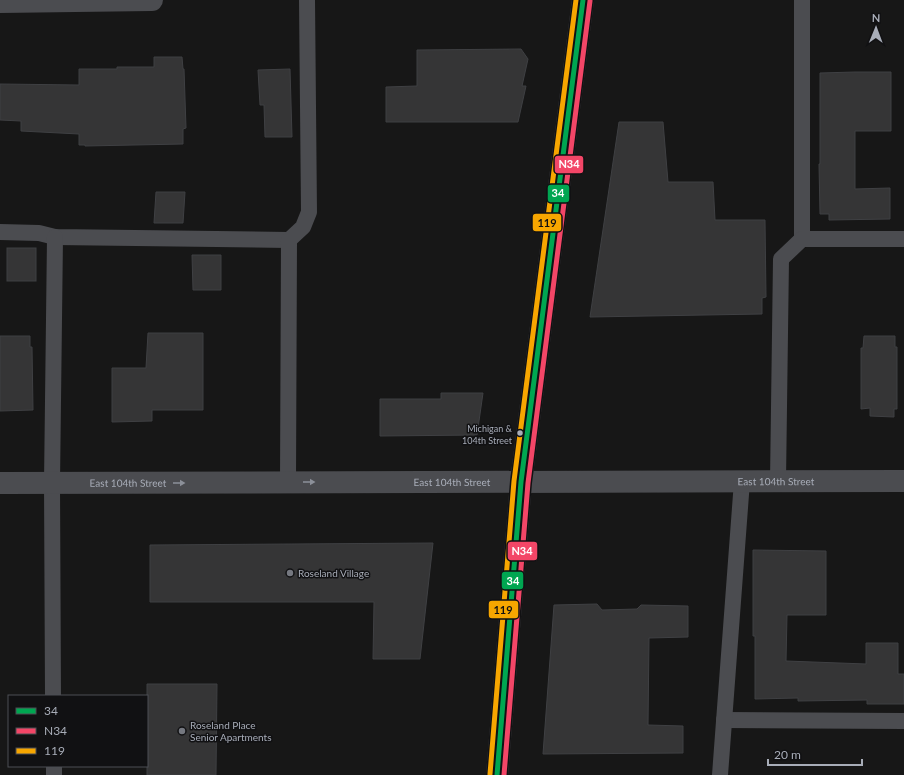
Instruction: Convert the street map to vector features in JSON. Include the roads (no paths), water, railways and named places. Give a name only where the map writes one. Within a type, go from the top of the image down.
[{"type":"main road","points":[[497,775],[521,482],[583,0]]},
{"type":"street","points":[[0,2],[152,0]]},
{"type":"street","name":"East 104th Street","points":[[0,483],[904,481]]},
{"type":"lane","points":[[0,232],[40,233],[55,237],[289,240],[303,227],[309,212],[307,0]]},
{"type":"lane","points":[[802,0],[802,239]]},
{"type":"lane","points":[[53,695],[52,483],[55,237]]},
{"type":"lane","points":[[778,481],[781,259],[802,239],[904,239]]},
{"type":"lane","points":[[288,482],[289,240]]},
{"type":"lane","points":[[720,775],[742,482]]},
{"type":"lane","points":[[724,720],[904,721]]},
{"type":"place","name":"Michigan & 104th Street","points":[[520,433]]},
{"type":"place","name":"Roseland Village","points":[[290,573]]},
{"type":"place","name":"Roseland Place Senior Apartments","points":[[182,731]]}]
